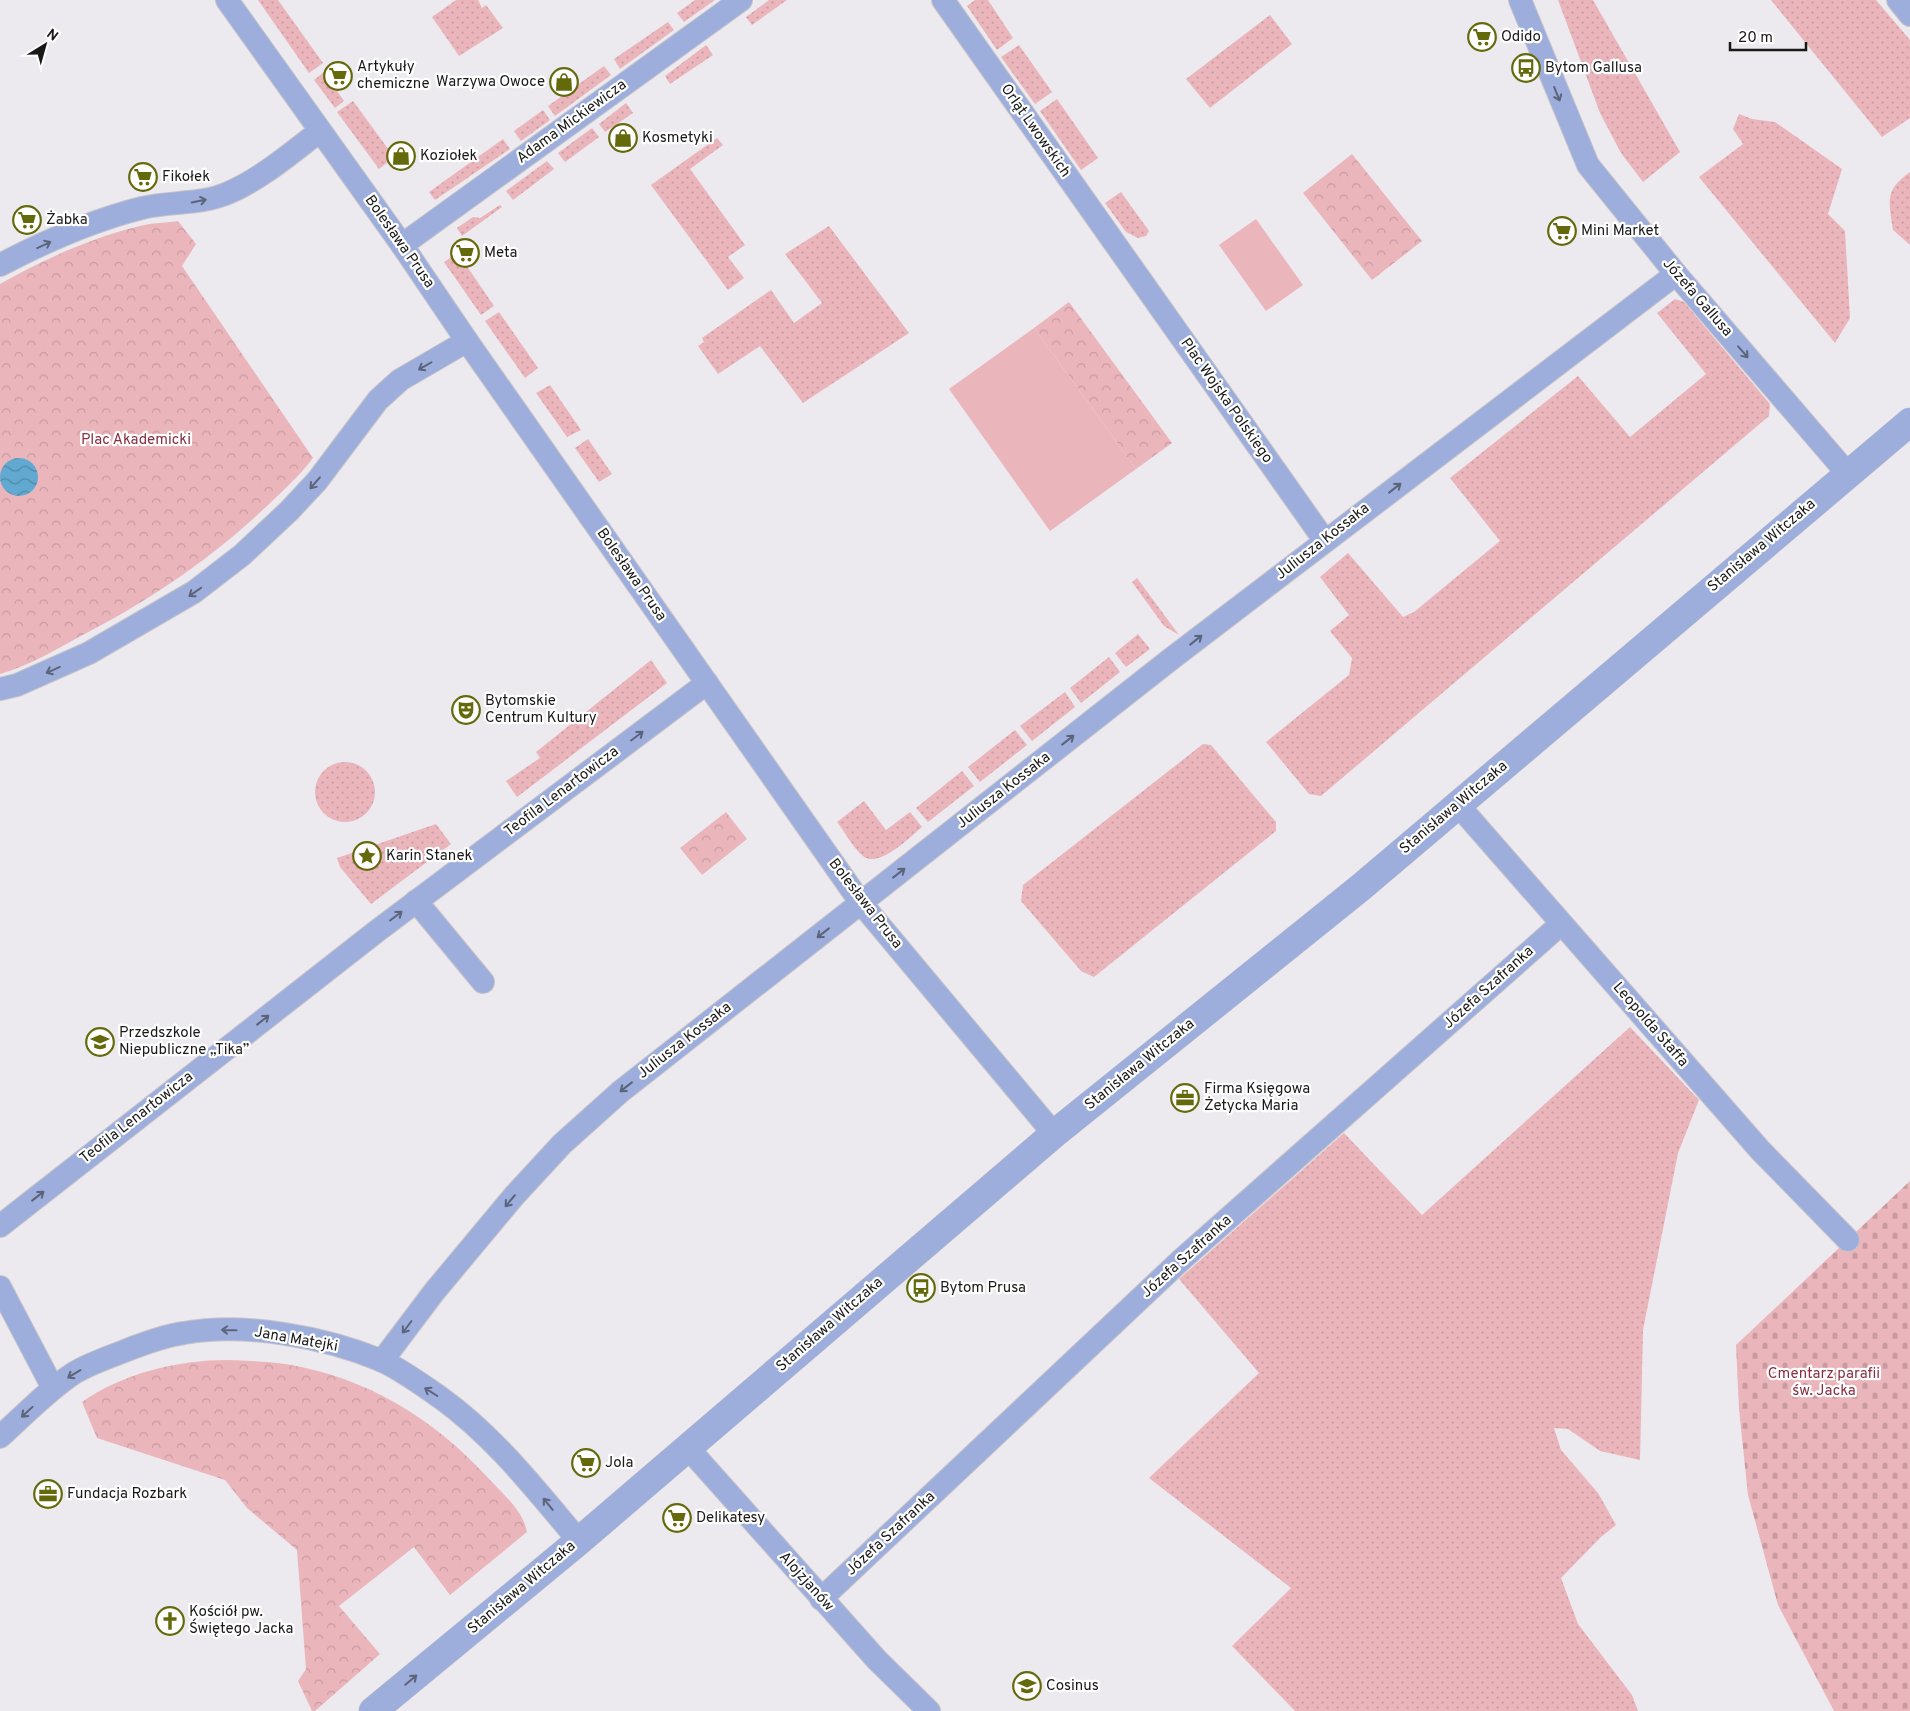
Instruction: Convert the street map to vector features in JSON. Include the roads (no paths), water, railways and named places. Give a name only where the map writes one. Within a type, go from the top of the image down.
[{"type":"street","name":"Bolesława Prusa","points":[[227,0],[402,245],[467,341],[861,903],[1054,1134]]},
{"type":"street","name":"Adama Mickiewicza","points":[[402,245],[742,0]]},
{"type":"street","name":"Orląt Lwowskich","points":[[943,0],[1127,261]]},
{"type":"street","name":"Józefa Gallusa","points":[[1520,0],[1588,165],[1676,274],[1847,473]]},
{"type":"street","points":[[1898,0],[1910,15]]},
{"type":"street","points":[[2,259],[76,230],[143,208],[199,202],[228,193],[265,171],[320,131]]},
{"type":"street","name":"Plac Wojska Polskiego","points":[[1127,261],[1325,541]]},
{"type":"street","name":"Juliusza Kossaka","points":[[382,1361],[434,1292],[514,1196],[562,1144],[620,1092],[1325,541],[1676,274]]},
{"type":"street","points":[[0,690],[26,681],[89,653],[194,592],[242,555],[289,511],[317,481],[378,400],[400,380],[467,341]]},
{"type":"street","name":"Stanisława Witczaka","points":[[373,1711],[579,1541],[1054,1134],[1360,888],[1847,473],[1910,422]]},
{"type":"street","name":"Teofila Lenartowicza","points":[[0,1226],[416,901],[707,683]]},
{"type":"street","name":"Leopolda Staffa","points":[[1458,805],[1760,1150],[1848,1240]]},
{"type":"street","points":[[416,901],[483,982]]},
{"type":"street","name":"Józefa Szafranka","points":[[821,1600],[1180,1262],[1561,924]]},
{"type":"street","points":[[0,1287],[53,1388]]},
{"type":"street","name":"Jana Matejki","points":[[0,1437],[53,1388],[76,1372],[105,1358],[184,1333],[224,1330],[257,1332],[330,1343],[382,1361],[441,1398],[491,1439],[579,1541]]},
{"type":"street","name":"Alojzjanów","points":[[688,1448],[821,1600],[877,1660],[929,1711]]},
{"type":"water","points":[[19,458],[32,464],[38,477],[32,490],[19,496],[6,490],[0,477],[6,464]]},
{"type":"place","name":"Odido","points":[[1482,37]]},
{"type":"place","name":"Bytom Gallusa","points":[[1526,68]]},
{"type":"place","name":"Artykuły chemiczne","points":[[338,76]]},
{"type":"place","name":"Warzywa Owoce","points":[[564,82]]},
{"type":"place","name":"Kosmetyki","points":[[623,138]]},
{"type":"place","name":"Koziołek","points":[[401,156]]},
{"type":"place","name":"Fikołek","points":[[143,177]]},
{"type":"place","name":"Żabka","points":[[27,220]]},
{"type":"place","name":"Mini Market","points":[[1562,231]]},
{"type":"place","name":"Meta","points":[[465,253]]},
{"type":"place","name":"Bytomskie Centrum Kultury","points":[[466,710]]},
{"type":"place","name":"Karin Stanek","points":[[367,856]]},
{"type":"place","name":"Przedszkole Niepubliczne „Tika”","points":[[100,1042]]},
{"type":"place","name":"Firma Księgowa Żetycka Maria","points":[[1185,1098]]},
{"type":"place","name":"Bytom Prusa","points":[[921,1288]]},
{"type":"place","name":"Jola","points":[[586,1463]]},
{"type":"place","name":"Fundacja Rozbark","points":[[48,1494]]},
{"type":"place","name":"Delikatesy","points":[[677,1518]]},
{"type":"place","name":"Kościół pw. Świętego Jacka","points":[[170,1621]]},
{"type":"place","name":"Cosinus","points":[[1027,1686]]},
{"type":"park label","name":"Plac Akademicki","points":[[136,440]]},
{"type":"park label","name":"Cmentarz parafii św. Jacka","points":[[1824,1382]]}]
